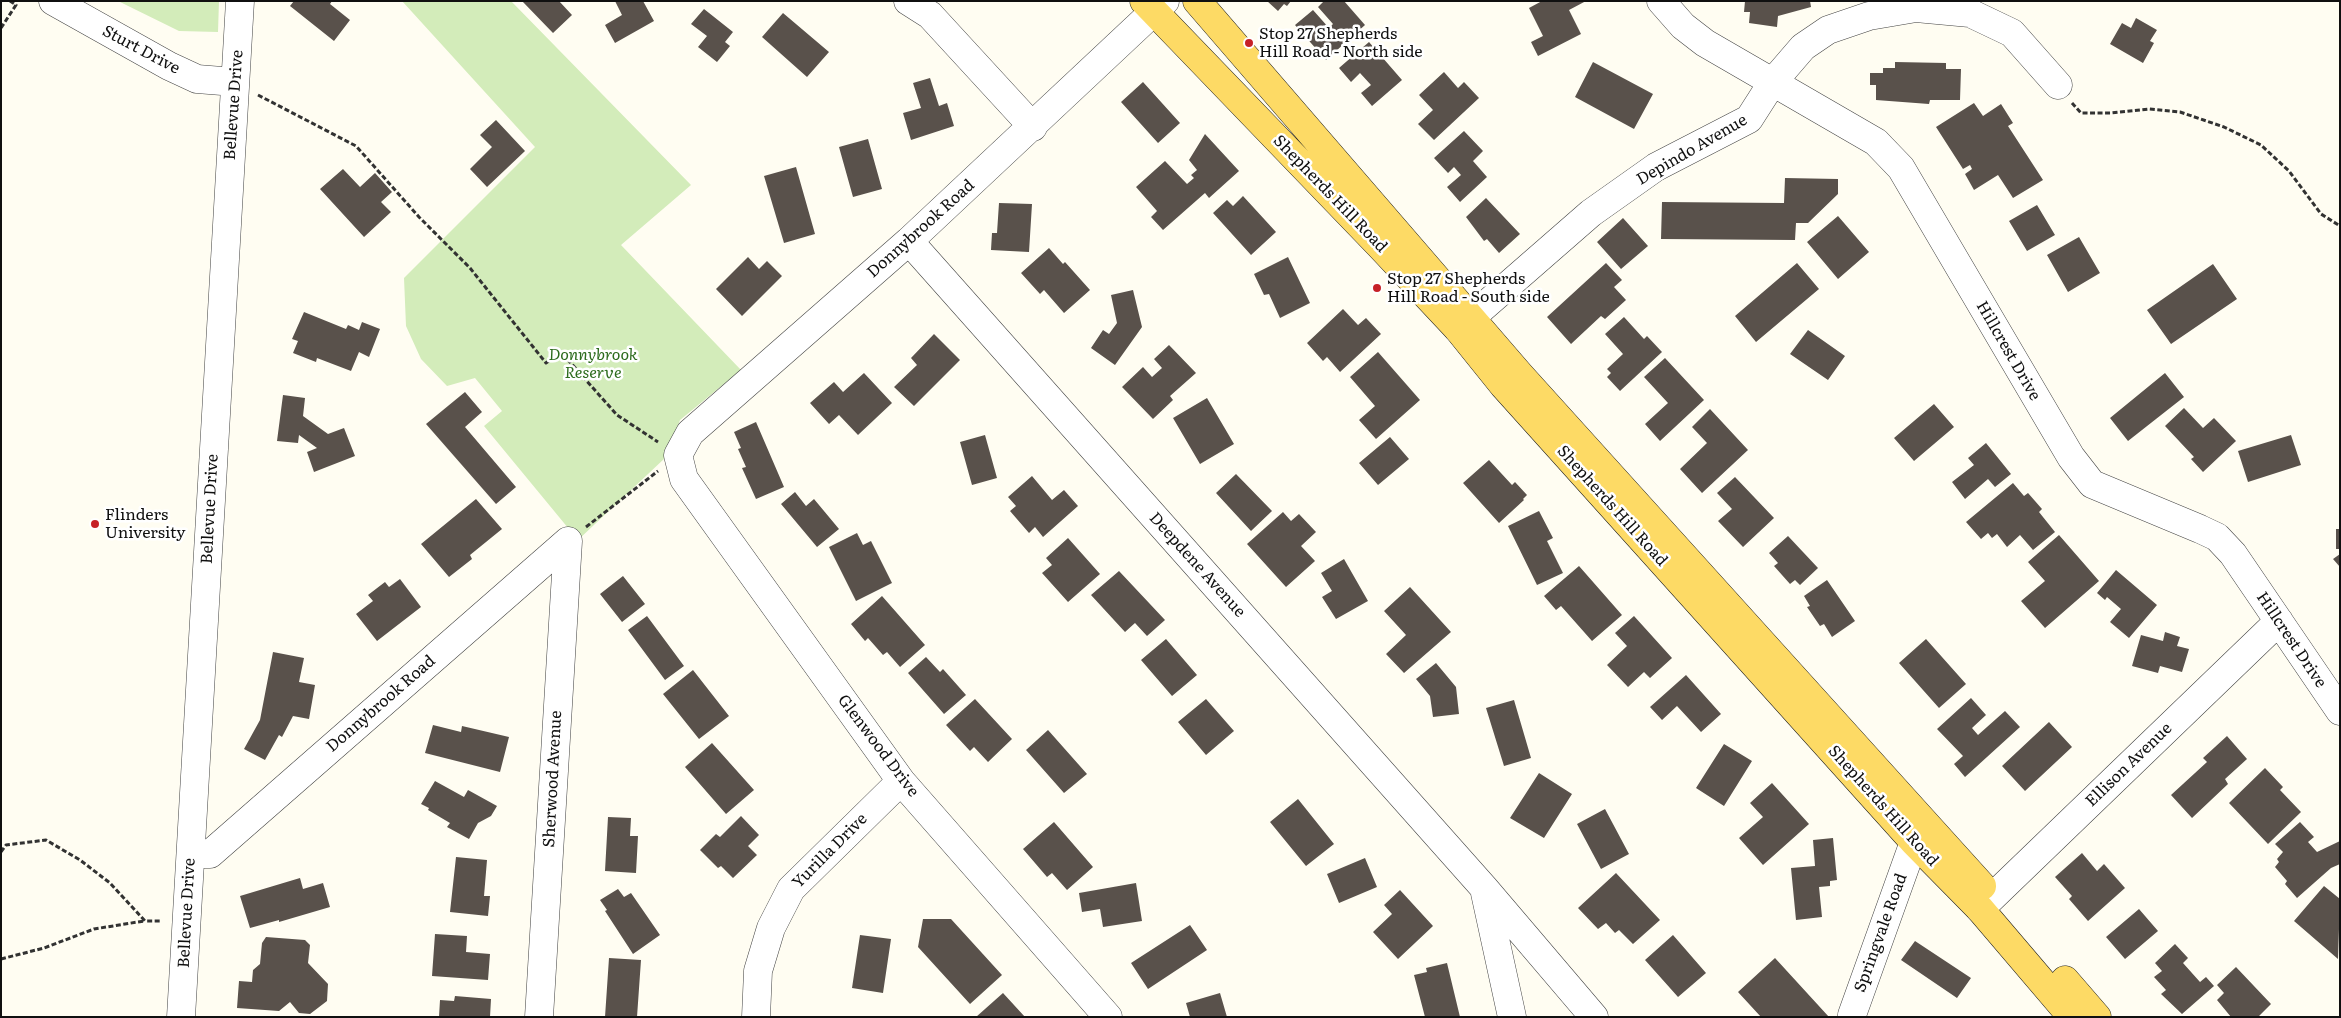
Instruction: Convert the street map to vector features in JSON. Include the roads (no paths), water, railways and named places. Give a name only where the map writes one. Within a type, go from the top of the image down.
[{"type":"main road","name":"Shepherds Hill Road","points":[[1197,1],[1464,324],[1503,385],[1986,904],[2097,1017]]},
{"type":"main road","name":"Shepherds Hill Road","points":[[1154,4],[1381,246],[1464,324]]},
{"type":"main road","name":"Shepherds Hill Road","points":[[1986,904],[2072,1017]]},
{"type":"street","name":"Sturt Drive","points":[[53,1],[169,66],[197,79],[235,82]]},
{"type":"street","name":"Bellevue Drive","points":[[181,1017],[240,1]]},
{"type":"street","points":[[908,1],[930,15],[1033,127]]},
{"type":"street","name":"Hillcrest Drive","points":[[1661,1],[1683,26],[1705,43],[1876,142],[1901,168],[2071,457],[2092,484],[2217,537],[2233,554],[2340,711]]},
{"type":"street","name":"Donnybrook Road","points":[[678,455],[690,432],[909,241],[1033,127],[1154,4]]},
{"type":"street","name":"Depindo Avenue","points":[[1464,324],[1591,213],[1656,167],[1749,119],[1772,83],[1803,47],[1828,30],[1869,16],[1916,8],[1970,12],[2012,33],[2058,85]]},
{"type":"street","name":"Deepdene Avenue","points":[[909,241],[1485,889],[1594,1017]]},
{"type":"street","name":"Glenwood Drive","points":[[678,455],[684,479],[901,781],[1108,1017]]},
{"type":"street","name":"Donnybrook Road","points":[[190,854],[210,854],[568,541]]},
{"type":"street","name":"Sherwood Avenue","points":[[539,1017],[568,541]]},
{"type":"street","name":"Ellison Avenue","points":[[1986,904],[2279,621]]},
{"type":"street","name":"Yurilla Drive","points":[[756,1017],[758,971],[771,928],[791,889],[901,781]]},
{"type":"street","name":"Springvale Road","points":[[1852,1015],[1920,833]]},
{"type":"street","name":"Deepdene Avenue","points":[[1485,889],[1512,1017]]},
{"type":"place","name":"Stop 27 Shepherds Hill Road - North side","points":[[1249,43]]},
{"type":"place","name":"Stop 27 Shepherds Hill Road - South side","points":[[1377,288]]},
{"type":"place","name":"Flinders University","points":[[95,524]]},
{"type":"park label","name":"Donnybrook Reserve","points":[[593,364]]}]
